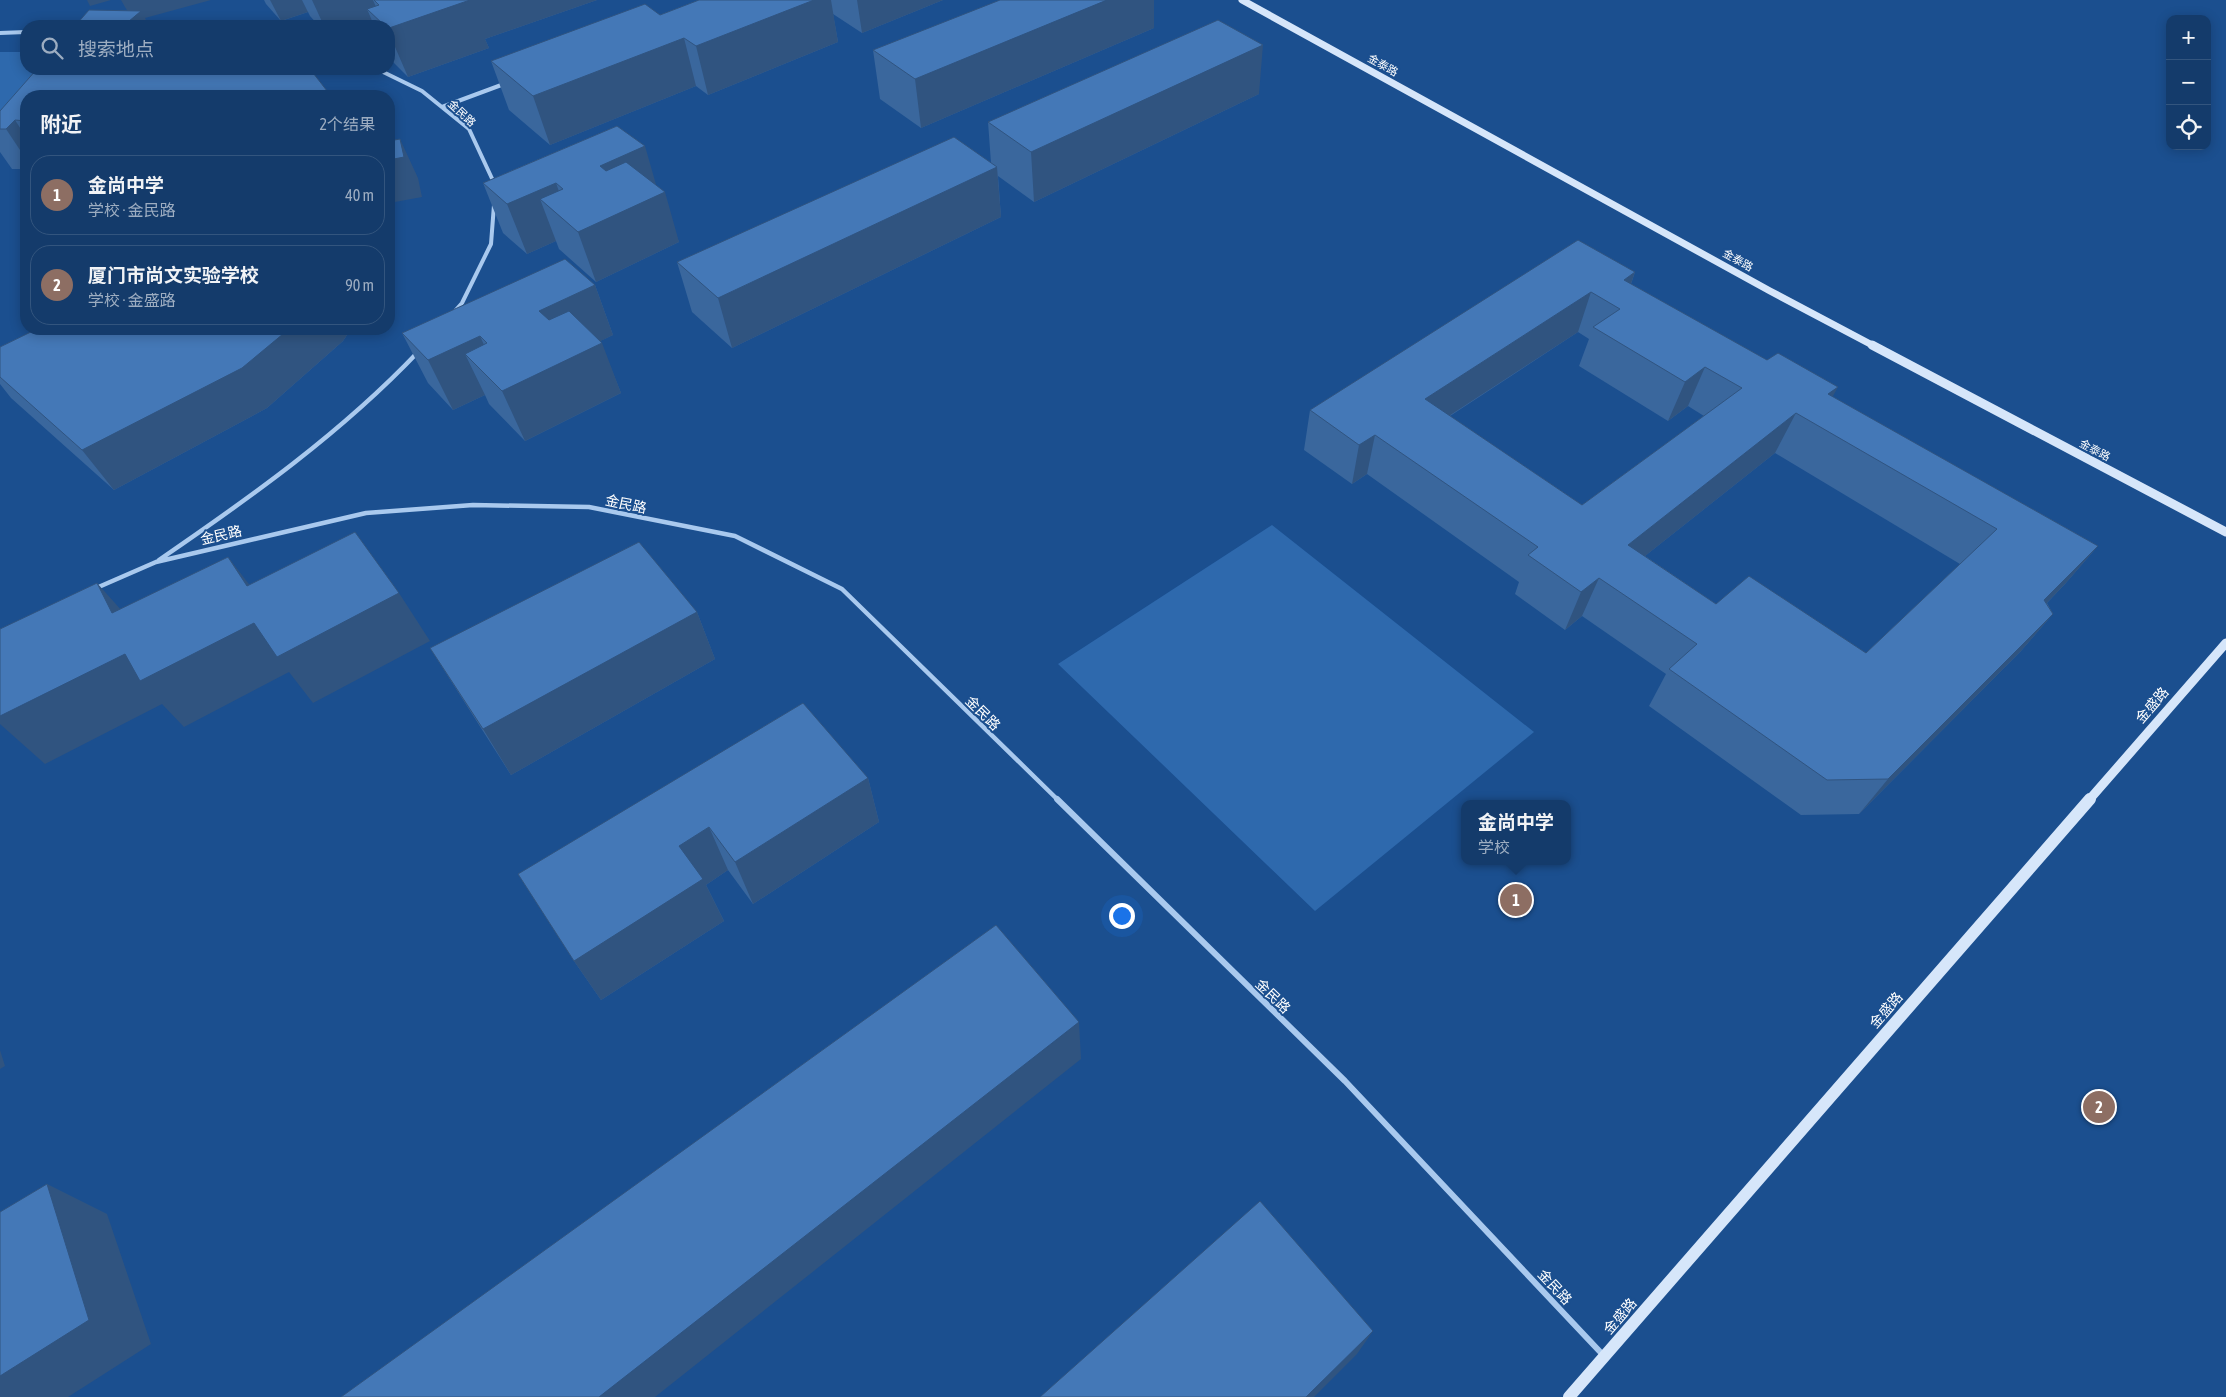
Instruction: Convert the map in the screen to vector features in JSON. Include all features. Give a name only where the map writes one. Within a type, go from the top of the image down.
[{"type":"street","name":"金泰路","points":[[1242,0],[1770,291],[2226,532]]},
{"type":"street","points":[[0,33],[20,32]]},
{"type":"street","name":"金民路","points":[[389,75],[422,91],[469,129],[496,188]]},
{"type":"street","points":[[442,107],[507,83]]},
{"type":"street","points":[[449,317],[462,303],[491,244],[495,197]]},
{"type":"street","name":"金民路","points":[[87,593],[156,562],[281,477],[387,387],[424,345]]},
{"type":"street","name":"金民路","points":[[156,562],[366,512],[473,505],[589,507],[735,536],[842,589],[1345,1081],[1604,1357]]},
{"type":"street","name":"金盛路","points":[[1569,1397],[2226,643]]},
{"type":"shaded area","points":[[0,52],[20,52],[20,75],[50,75],[33,90],[20,90],[20,105],[0,133]]},
{"type":"shaded area","points":[[1272,525],[1534,732],[1315,911],[1058,664]]},
{"type":"building","points":[[374,0],[470,0],[395,26],[395,20],[379,20],[367,9],[379,5]]},
{"type":"building","points":[[699,0],[814,0],[696,46],[684,38],[533,96],[491,61],[645,4],[660,15]]},
{"type":"building","points":[[1000,0],[1107,0],[915,79],[873,50]]},
{"type":"building","points":[[89,10],[141,11],[130,20],[80,20]]},
{"type":"building","points":[[1218,20],[1263,45],[1031,152],[988,122]]},
{"type":"building","points":[[32,75],[315,75],[326,90],[20,90],[20,120],[15,120],[6,129],[0,129],[0,111]]},
{"type":"building","points":[[617,126],[645,146],[600,166],[606,171],[626,162],[665,192],[578,232],[540,199],[563,189],[556,183],[507,204],[483,183]]},
{"type":"building","points":[[954,137],[997,167],[718,298],[677,262]]},
{"type":"building","points":[[400,139],[404,157],[395,159],[395,140]]},
{"type":"building","points":[[1578,240],[1635,272],[1624,280],[1767,360],[1778,353],[1838,387],[1828,394],[2098,546],[2044,600],[2053,614],[1888,779],[1827,780],[1669,669],[1697,644],[1599,578],[1581,592],[1528,555],[1538,547],[1375,435],[1359,445],[1310,410]],"holes":[[[1591,292],[1620,309],[1593,327],[1685,382],[1705,367],[1742,388],[1582,505],[1425,399]],[[1796,413],[1997,529],[1866,653],[1749,576],[1716,604],[1628,545]]]},
{"type":"building","points":[[565,259],[595,285],[539,311],[549,320],[569,311],[602,343],[502,391],[465,354],[487,343],[480,336],[428,360],[402,333]]},
{"type":"building","points":[[25,335],[282,335],[242,368],[82,450],[0,377],[0,347]]},
{"type":"building","points":[[355,532],[399,593],[277,657],[254,623],[140,681],[125,654],[0,716],[0,629],[97,583],[112,613],[228,557],[247,586]]},
{"type":"building","points":[[639,542],[697,612],[483,729],[430,648]]},
{"type":"building","points":[[803,703],[868,778],[735,862],[709,827],[679,846],[703,879],[574,961],[518,874]]},
{"type":"building","points":[[996,925],[1079,1022],[599,1397],[341,1397]]},
{"type":"building","points":[[47,1184],[89,1320],[0,1376],[0,1212]]},
{"type":"building","points":[[1260,1201],[1373,1331],[1306,1397],[1040,1397]]},
{"type":"place","name":"金尚中学","points":[[1516,900]]},
{"type":"place","name":"厦门市尚文实验学校","points":[[2099,1107]]}]
